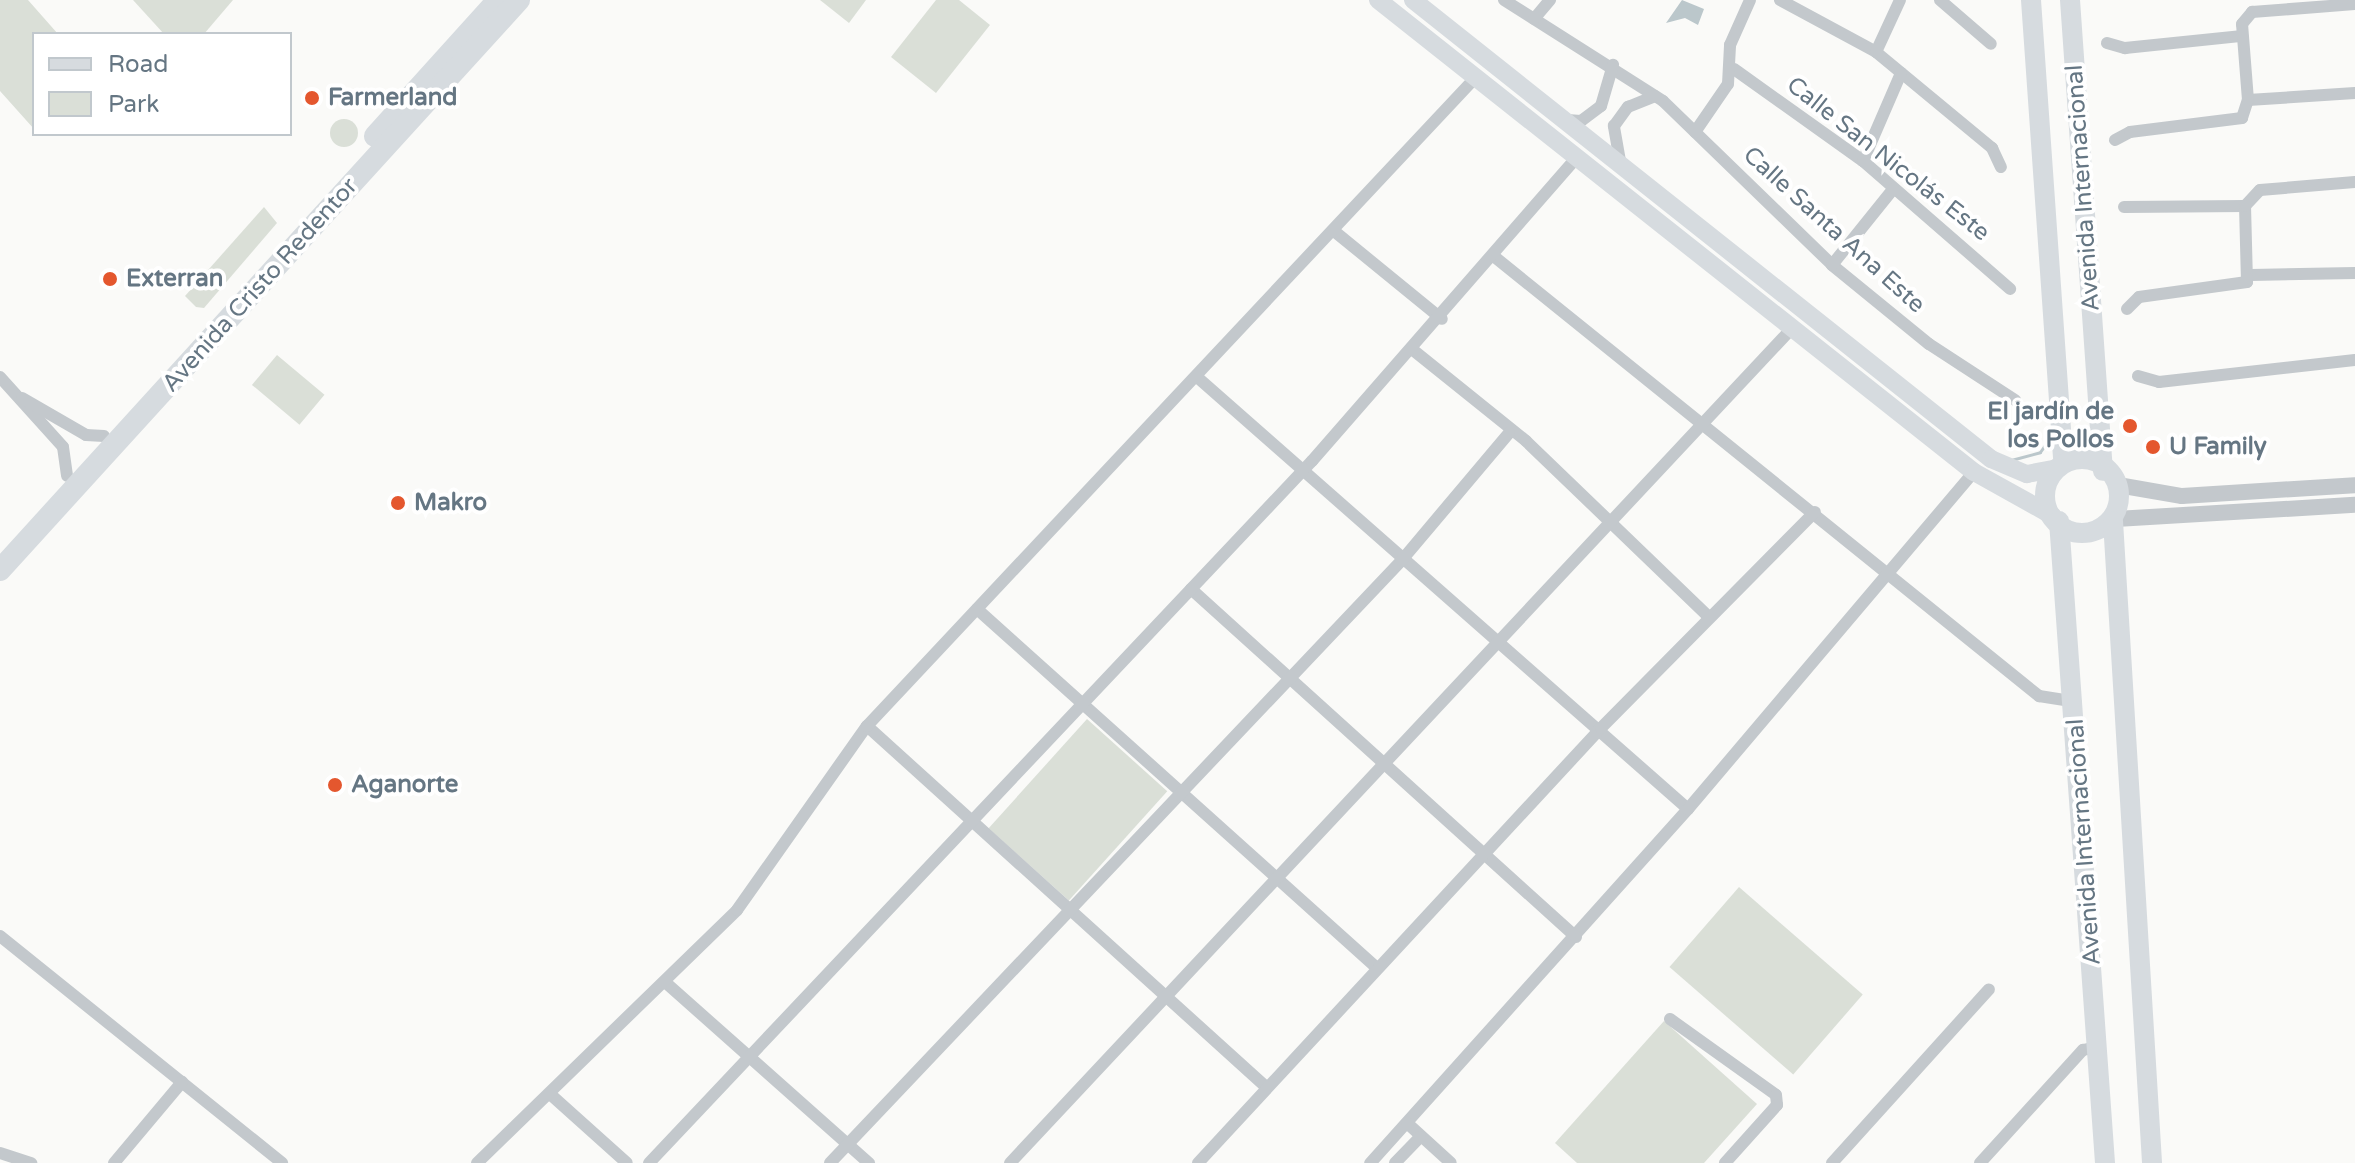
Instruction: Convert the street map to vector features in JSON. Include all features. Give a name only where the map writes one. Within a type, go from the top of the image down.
[{"type":"highway","name":"Avenida Cristo Redentor","points":[[0,549],[498,0]]},
{"type":"highway","name":"Avenida Cristo Redentor","points":[[0,570],[519,0]]},
{"type":"main road","points":[[1378,0],[1974,472],[2056,518],[2086,531],[2114,520],[2111,478],[2058,465],[2021,473],[1991,459],[1620,161],[1413,0]]},
{"type":"main road","name":"Avenida Internacional","points":[[2031,0],[2058,465]]},
{"type":"main road","name":"Avenida Internacional","points":[[2070,0],[2111,478]]},
{"type":"main road","points":[[1483,82],[1505,71]]},
{"type":"main road","points":[[1660,223],[1675,207]]},
{"type":"main road","points":[[2056,518],[2045,488],[2058,465]]},
{"type":"main road","name":"Avenida Internacional","points":[[2056,518],[2076,702],[2105,1163]]},
{"type":"main road","name":"Avenida Internacional","points":[[2114,520],[2152,1163]]},
{"type":"street","name":"Calle Santa Ana Este","points":[[1504,0],[1613,65],[1655,96],[1832,265],[1929,344],[2015,400]]},
{"type":"street","points":[[1534,19],[1550,0]]},
{"type":"street","points":[[1695,132],[1734,69],[1730,45],[1750,0]]},
{"type":"street","points":[[1780,0],[1876,52],[1992,148],[2001,167]]},
{"type":"street","points":[[1876,52],[1900,0]]},
{"type":"street","points":[[1940,0],[1991,44]]},
{"type":"street","points":[[2115,140],[2130,132],[2236,121],[2248,100],[2242,36],[2252,12],[2355,4]]},
{"type":"street","points":[[2107,43],[2125,48],[2242,36]]},
{"type":"street","points":[[1567,120],[1581,121],[1601,106],[1613,65]]},
{"type":"street","name":"Calle San Nicolás Este","points":[[1734,69],[1863,161],[2010,289]]},
{"type":"street","points":[[1863,161],[1901,73]]},
{"type":"street","points":[[477,1163],[737,910],[867,726],[1334,231],[1483,82]]},
{"type":"street","points":[[2248,100],[2355,93]]},
{"type":"street","points":[[1620,161],[1614,126],[1628,107],[1655,96]]},
{"type":"street","points":[[649,1163],[1303,470],[1496,258],[1577,157]]},
{"type":"street","points":[[2124,207],[2245,206],[2260,190],[2355,182]]},
{"type":"street","points":[[1832,265],[1893,189]]},
{"type":"street","points":[[2245,206],[2251,275]]},
{"type":"street","points":[[1334,231],[1442,319]]},
{"type":"street","points":[[1496,258],[1815,512],[2039,696],[2076,702]]},
{"type":"street","points":[[2127,309],[2139,297],[2240,287],[2251,275],[2355,273]]},
{"type":"street","points":[[1010,1163],[1168,999],[1277,877],[1391,763],[1500,647],[1610,523],[1793,327]]},
{"type":"street","points":[[1413,350],[1610,523],[1709,617]]},
{"type":"street","points":[[2138,376],[2159,382],[2355,360]]},
{"type":"street","points":[[0,377],[63,447],[67,476]]},
{"type":"street","points":[[1197,377],[1500,647],[1601,728],[1688,809]]},
{"type":"street","points":[[22,398],[86,435],[104,436]]},
{"type":"street","points":[[830,1163],[1075,911],[1402,560],[1509,433]]},
{"type":"street","points":[[1370,1163],[1688,809],[1974,472]]},
{"type":"street","points":[[2111,478],[2182,496],[2355,485]]},
{"type":"street","points":[[2237,493],[2239,512]]},
{"type":"street","points":[[2114,520],[2355,505]]},
{"type":"street","points":[[1198,1163],[1265,1086],[1601,728],[1815,512]]},
{"type":"street","points":[[1191,589],[1294,674],[1576,937]]},
{"type":"street","points":[[977,609],[1377,968]]},
{"type":"street","points":[[867,726],[1265,1086]]},
{"type":"street","points":[[0,936],[282,1163]]},
{"type":"street","points":[[665,982],[753,1055],[869,1163]]},
{"type":"street","points":[[1832,1163],[1989,989]]},
{"type":"street","points":[[1670,1019],[1776,1095],[1777,1105],[1725,1163]]},
{"type":"street","points":[[1980,1163],[2083,1050],[2097,1047]]},
{"type":"street","points":[[114,1163],[182,1082]]},
{"type":"street","points":[[550,1094],[627,1163]]},
{"type":"street","points":[[1407,1123],[1451,1163]]},
{"type":"street","points":[[1395,1163],[1420,1137]]},
{"type":"street","points":[[0,1153],[31,1163]]},
{"type":"green space","points":[[0,0],[28,0],[56,32],[32,32],[32,127],[0,91]]},
{"type":"green space","points":[[133,0],[233,0],[206,32],[162,32]]},
{"type":"green space","points":[[820,0],[866,0],[849,23]]},
{"type":"green space","points":[[936,0],[959,0],[990,25],[936,93],[891,57]]},
{"type":"green space","points":[[344,119],[354,123],[358,133],[354,143],[344,147],[334,143],[330,133],[334,123]]},
{"type":"green space","points":[[264,207],[277,223],[204,308],[196,307],[185,296]]},
{"type":"green space","points":[[277,355],[324,395],[299,425],[252,385]]},
{"type":"green space","points":[[1087,719],[1167,791],[1069,901],[989,828]]},
{"type":"green space","points":[[1739,887],[1863,995],[1793,1075],[1669,967]]},
{"type":"green space","points":[[1664,1021],[1757,1104],[1704,1163],[1577,1163],[1555,1143]]},
{"type":"shaded area","points":[[1682,0],[1704,9],[1698,25],[1685,18],[1666,23]]},
{"type":"waterway","points":[[2011,460],[2040,452],[2052,435]]},
{"type":"place","name":"Farmerland","points":[[312,98]]},
{"type":"place","name":"Exterran","points":[[110,279]]},
{"type":"place","name":"El jardín de los Pollos","points":[[2130,426]]},
{"type":"place","name":"U Family","points":[[2153,447]]},
{"type":"place","name":"Makro","points":[[398,503]]},
{"type":"place","name":"Aganorte","points":[[335,785]]}]
